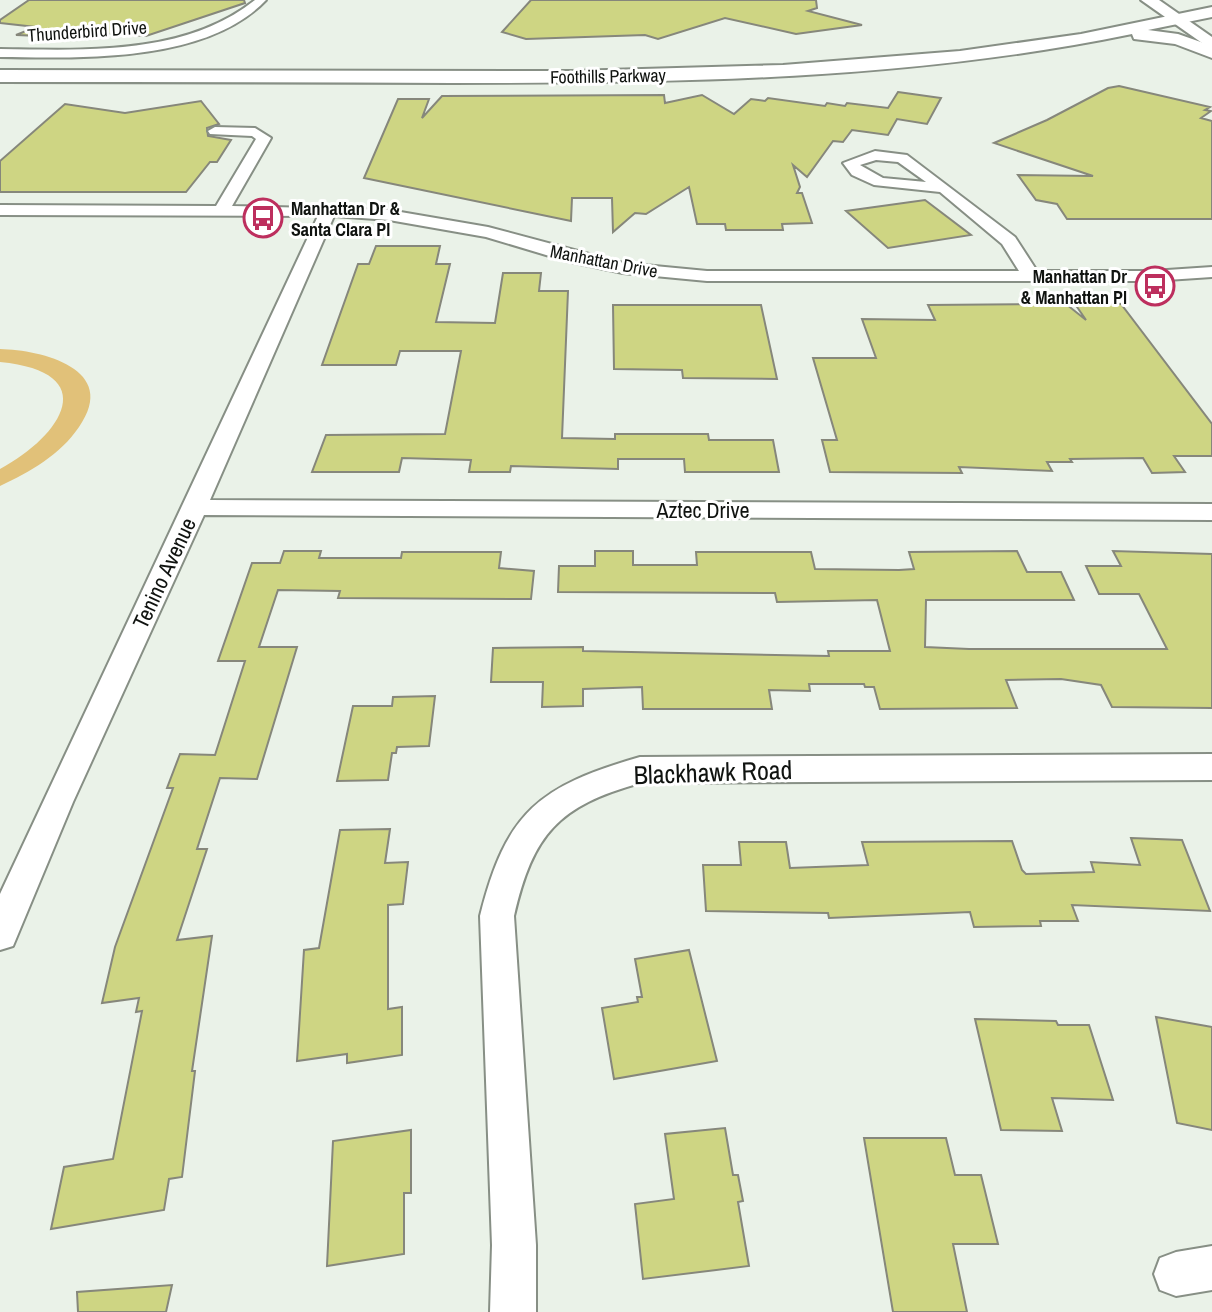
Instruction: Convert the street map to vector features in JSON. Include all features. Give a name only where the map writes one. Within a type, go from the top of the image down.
[{"type":"highway","points":[[1035,32],[1059,24],[1136,10],[1140,5],[1136,0]]},
{"type":"highway","name":"Foothills Parkway","points":[[0,68],[690,66],[887,52],[1186,9]]},
{"type":"highway","name":"Foothills Parkway","points":[[0,76],[543,77],[746,73],[923,61],[1081,39],[1186,9]]},
{"type":"highway","points":[[1081,39],[1157,36],[1190,42],[1212,52]]},
{"type":"main road","points":[[1186,9],[1212,45]]},
{"type":"street","name":"Thunderbird Drive","points":[[0,53],[93,53],[165,43],[226,26],[249,12],[261,0]]},
{"type":"street","points":[[215,131],[255,132],[264,138],[222,210]]},
{"type":"street","points":[[944,188],[874,180],[855,171],[850,163],[875,155],[902,158],[944,188],[1009,241],[1031,276]]},
{"type":"street","name":"Manhattan Drive","points":[[0,210],[328,211],[433,220],[488,232],[572,257],[679,274],[1031,276],[1212,272]]},
{"type":"street","name":"Tenino Avenue","points":[[0,934],[57,802],[195,507],[328,211]]},
{"type":"street","name":"Aztec Drive","points":[[195,507],[1212,512]]},
{"type":"street","name":"Blackhawk Road","points":[[513,1312],[514,1245],[497,916],[505,874],[524,837],[549,810],[588,785],[640,770],[1212,767]]},
{"type":"shaded area","points":[[0,349],[36,353],[54,359],[83,377],[90,390],[89,407],[79,427],[63,446],[33,469],[0,486],[0,469],[22,455],[55,423],[62,406],[62,391],[52,378],[32,368],[0,362]]},
{"type":"building","points":[[29,0],[244,0],[245,3],[146,36],[99,33],[88,38],[16,35],[36,27],[0,23],[0,20]]},
{"type":"building","points":[[531,0],[816,0],[817,8],[808,11],[862,25],[796,34],[725,18],[658,39],[645,35],[526,39],[502,32]]},
{"type":"building","points":[[1119,86],[1210,107],[1205,110],[1211,111],[1201,118],[1212,121],[1212,219],[1067,219],[1057,204],[1036,200],[1018,175],[1093,176],[994,143],[1108,88]]},
{"type":"building","points":[[898,92],[941,98],[927,124],[897,119],[888,135],[852,130],[843,142],[833,141],[807,177],[793,165],[800,187],[797,193],[802,193],[812,223],[782,224],[783,230],[726,230],[725,224],[697,224],[689,187],[646,214],[635,213],[613,232],[612,198],[572,198],[571,221],[364,178],[398,99],[429,99],[422,118],[442,96],[664,95],[665,103],[702,95],[734,114],[751,99],[765,101],[768,98],[825,106],[827,103],[845,106],[847,103],[888,108]]},
{"type":"building","points":[[201,101],[219,124],[207,128],[208,136],[231,140],[217,162],[210,162],[186,192],[0,192],[0,161],[65,104],[125,113]]},
{"type":"building","points":[[925,200],[971,235],[888,248],[846,211]]},
{"type":"building","points":[[376,246],[440,246],[436,264],[450,264],[436,322],[495,323],[503,273],[541,273],[539,291],[568,291],[562,438],[615,439],[615,434],[708,434],[709,440],[773,440],[779,472],[685,472],[684,459],[618,459],[618,469],[511,466],[510,472],[469,472],[471,460],[402,458],[399,472],[312,472],[326,435],[445,434],[461,351],[400,351],[396,365],[322,365],[358,264],[369,264]]},
{"type":"building","points":[[1066,304],[1086,320],[1075,304],[1121,304],[1212,424],[1212,456],[1174,456],[1185,472],[1152,473],[1143,458],[1047,462],[1052,471],[959,467],[962,473],[830,472],[822,440],[837,440],[813,358],[876,358],[862,319],[935,320],[928,305]]},
{"type":"building","points":[[613,305],[761,305],[777,379],[683,378],[682,370],[614,369]]},
{"type":"building","points":[[284,551],[321,551],[319,558],[401,558],[402,552],[501,552],[499,568],[534,571],[531,599],[338,598],[340,591],[278,590],[259,647],[297,647],[257,779],[220,778],[197,849],[207,849],[177,940],[212,936],[192,1071],[195,1071],[182,1177],[169,1179],[164,1210],[51,1229],[64,1167],[113,1159],[142,1011],[136,1012],[139,998],[102,1003],[115,947],[173,788],[167,788],[180,754],[215,755],[245,661],[218,661],[252,563],[280,563]]},
{"type":"building","points":[[595,551],[633,551],[633,565],[697,565],[696,552],[811,552],[815,569],[899,570],[914,569],[909,552],[1017,551],[1027,572],[1061,572],[1074,600],[926,600],[925,647],[969,649],[1167,649],[1139,594],[1099,594],[1086,566],[1121,566],[1113,551],[1212,554],[1212,708],[1112,707],[1101,685],[1061,679],[1006,680],[1017,708],[880,709],[874,687],[865,687],[864,684],[809,684],[810,691],[769,690],[772,709],[643,709],[642,687],[583,689],[583,706],[542,707],[543,682],[491,682],[493,648],[583,647],[583,651],[829,656],[828,651],[890,651],[877,600],[777,602],[775,593],[558,592],[559,566],[595,566]]},
{"type":"building","points":[[435,696],[429,746],[397,747],[396,753],[392,753],[388,780],[337,781],[353,706],[392,706],[393,697]]},
{"type":"building","points":[[390,829],[385,863],[408,862],[403,904],[388,905],[388,1009],[402,1007],[402,1055],[347,1063],[347,1054],[297,1061],[304,950],[319,948],[340,830]]},
{"type":"building","points":[[1131,838],[1182,840],[1210,911],[1072,905],[1078,921],[1040,921],[1041,926],[974,927],[970,912],[829,918],[828,913],[706,911],[703,865],[741,865],[739,842],[786,842],[790,868],[868,865],[862,842],[1012,841],[1026,874],[1094,872],[1091,862],[1140,865]]},
{"type":"building","points":[[689,950],[717,1061],[614,1079],[602,1008],[638,1002],[637,997],[642,997],[635,959]]},
{"type":"building","points":[[1156,1017],[1212,1027],[1212,1130],[1177,1123]]},
{"type":"building","points":[[975,1019],[1089,1025],[1113,1100],[1052,1098],[1062,1131],[1001,1130]]},
{"type":"building","points":[[725,1128],[733,1175],[738,1175],[743,1201],[738,1202],[749,1266],[643,1279],[635,1204],[674,1199],[665,1134]]},
{"type":"building","points":[[411,1130],[411,1193],[404,1193],[404,1254],[327,1266],[333,1141]]},
{"type":"building","points":[[864,1138],[946,1138],[955,1175],[981,1175],[998,1244],[953,1244],[967,1312],[893,1312]]},
{"type":"building","points":[[172,1285],[166,1312],[78,1312],[77,1292]]},
{"type":"place","name":"Manhattan Dr & Santa Clara Pl","points":[[263,218]]},
{"type":"place","name":"Manhattan Dr & Manhattan Pl","points":[[1155,286]]}]
